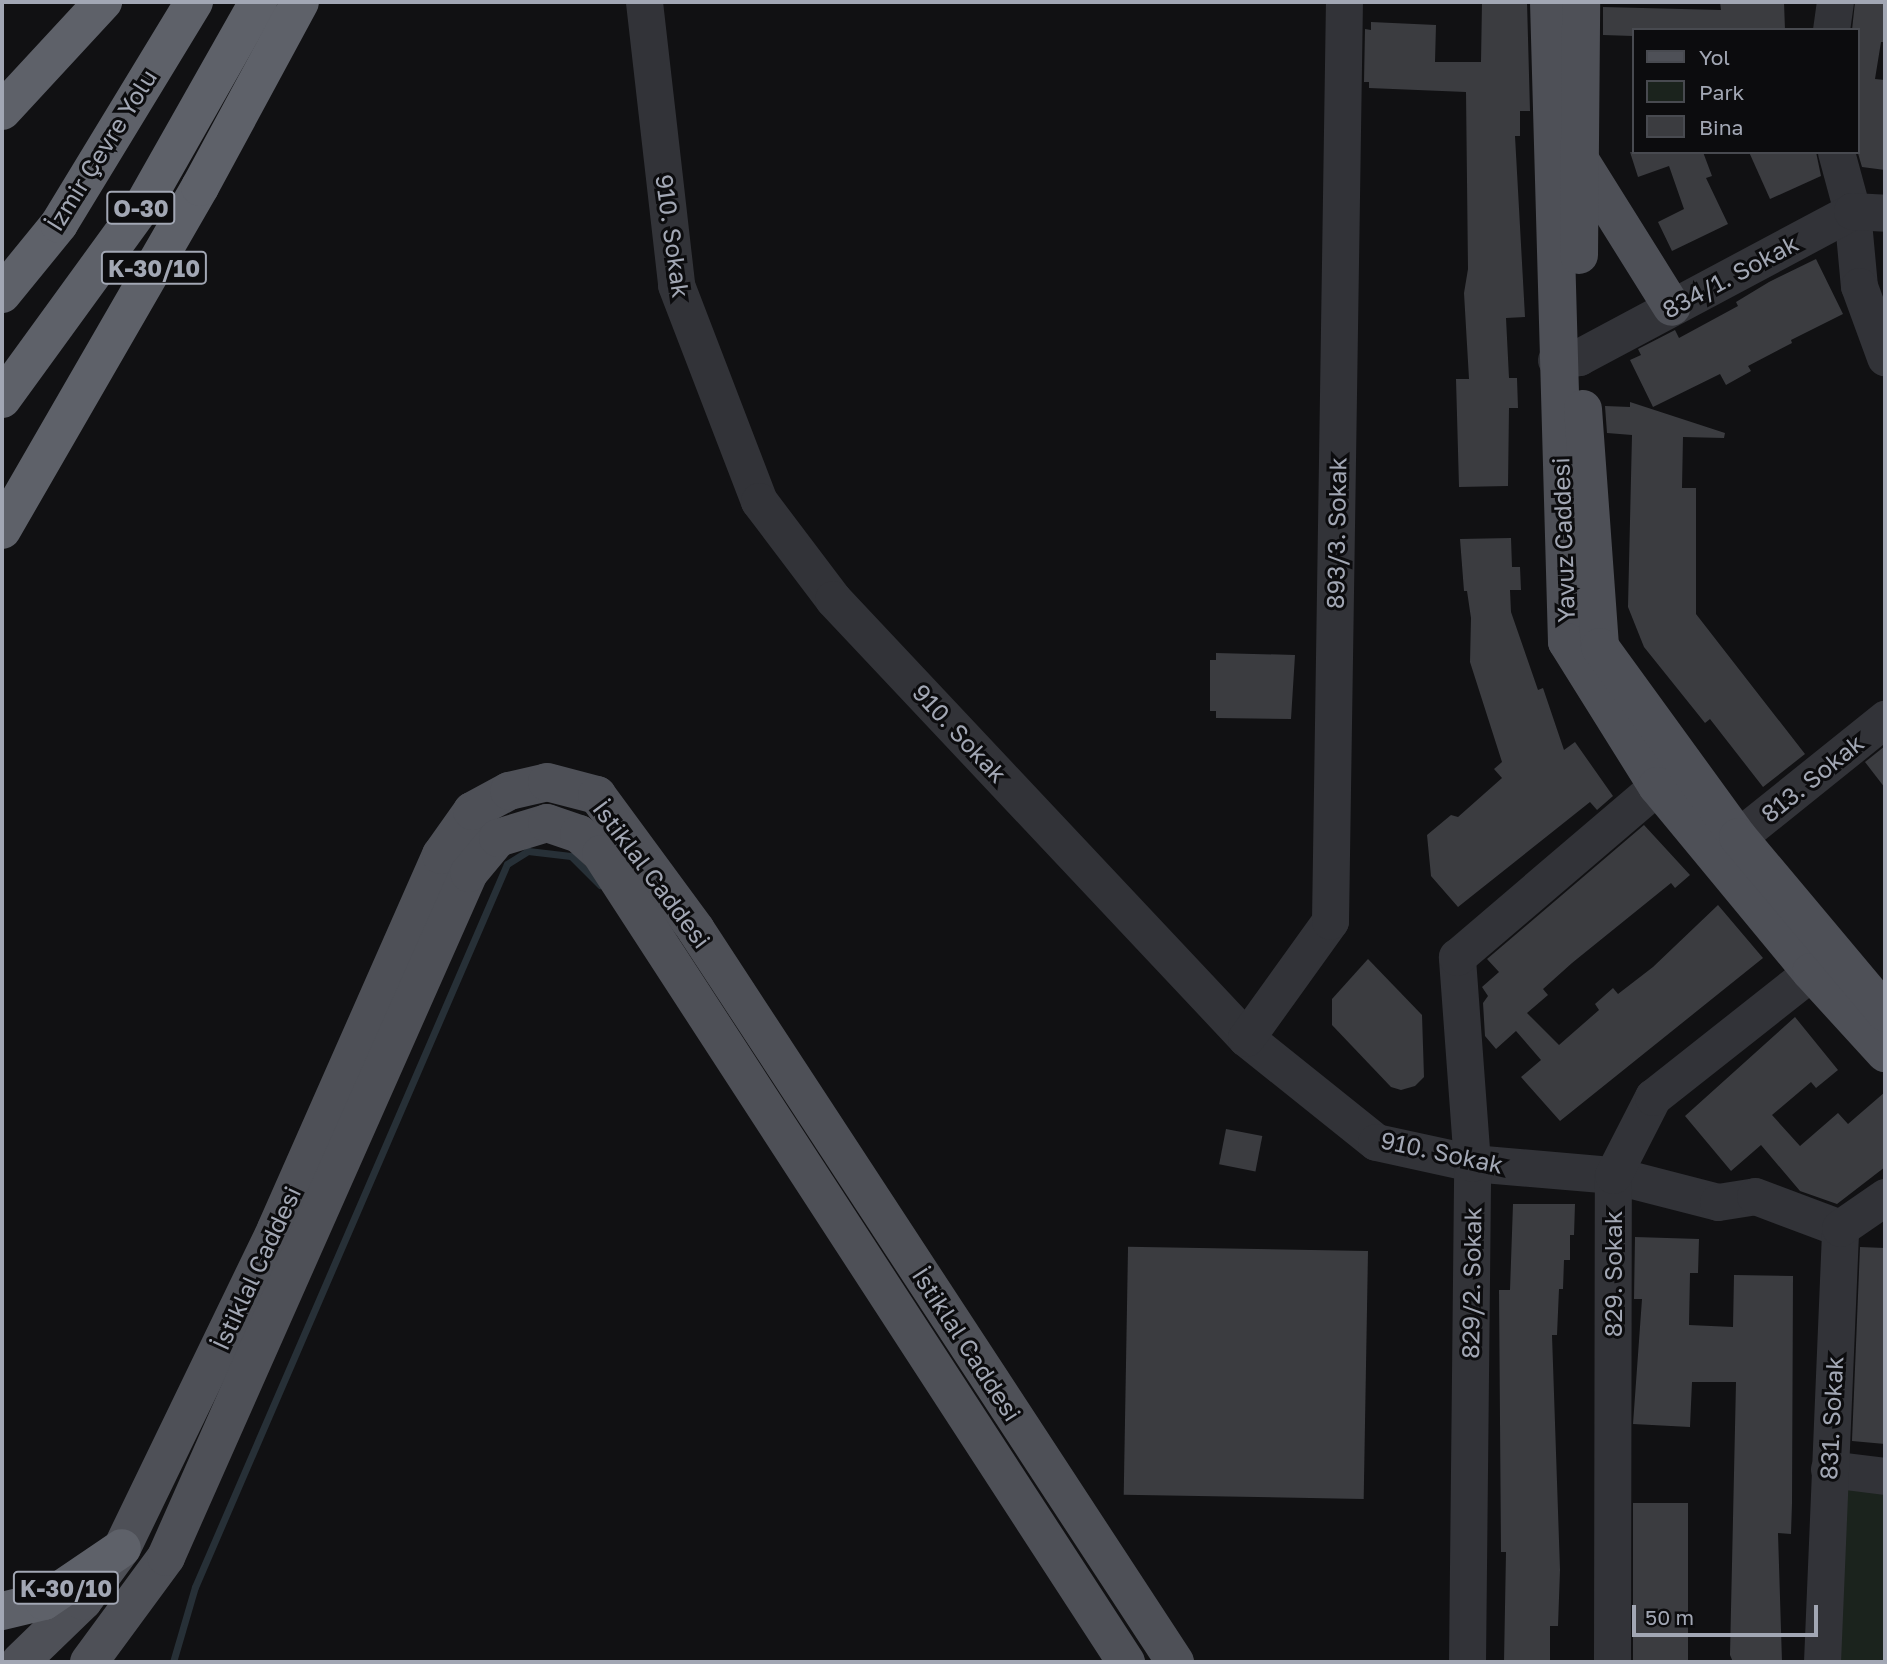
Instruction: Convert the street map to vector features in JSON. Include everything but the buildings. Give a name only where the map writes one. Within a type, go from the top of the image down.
[{"type":"highway","points":[[2,111],[103,2]]},
{"type":"highway","name":"İzmir Çevre Yolu","points":[[2,294],[58,223],[194,2]]},
{"type":"highway","name":"O-30","points":[[2,400],[145,202],[258,2]]},
{"type":"highway","name":"K-30/10","points":[[2,530],[200,187],[300,2]]},
{"type":"highway","name":"K-30/10","points":[[2,1611],[44,1601],[122,1548]]},
{"type":"main road","name":"Yavuz Caddesi","points":[[1549,2],[1567,358],[1567,642],[1657,786],[1811,972],[1885,1053]]},
{"type":"main road","name":"Yavuz Caddesi","points":[[1581,2],[1580,160],[1567,358],[1600,647],[1738,837],[1885,1012]]},
{"type":"main road","points":[[1580,160],[1672,307]]},
{"type":"main road","name":"İstiklal Caddesi","points":[[20,1662],[83,1601],[122,1548],[276,1229],[441,855],[472,811],[509,791],[547,782],[597,795],[696,930],[1175,1662]]},
{"type":"main road","name":"İstiklal Caddesi","points":[[89,1662],[166,1557],[469,873],[498,838],[547,823],[579,834],[601,854],[1126,1662]]},
{"type":"street","name":"910. Sokak","points":[[644,2],[676,285],[759,501],[833,599],[1246,1038],[1376,1142],[1472,1163],[1613,1175],[1718,1202],[1755,1196],[1840,1228]]},
{"type":"street","name":"893/3. Sokak","points":[[1246,1038],[1330,921],[1345,2]]},
{"type":"street","points":[[1831,28],[1835,2]]},
{"type":"street","points":[[1837,154],[1869,212],[1859,286],[1885,357]]},
{"type":"street","name":"834/1. Sokak","points":[[1567,358],[1869,212]]},
{"type":"street","name":"813. Sokak","points":[[1738,837],[1885,719]]},
{"type":"street","name":"829/2. Sokak","points":[[1467,1662],[1472,1163],[1457,957],[1657,786]]},
{"type":"street","name":"829. Sokak","points":[[1612,1662],[1613,1175],[1653,1097],[1811,972]]},
{"type":"street","points":[[1840,1228],[1885,1197]]},
{"type":"street","name":"831. Sokak","points":[[1822,1662],[1840,1228]]},
{"type":"street","points":[[1829,1469],[1885,1476]]},
{"type":"green space","points":[[1829,1469],[1885,1476],[1885,1662],[1822,1662]]},
{"type":"waterway","points":[[173,1662],[195,1587],[507,864],[528,851],[571,856],[600,885]]}]
